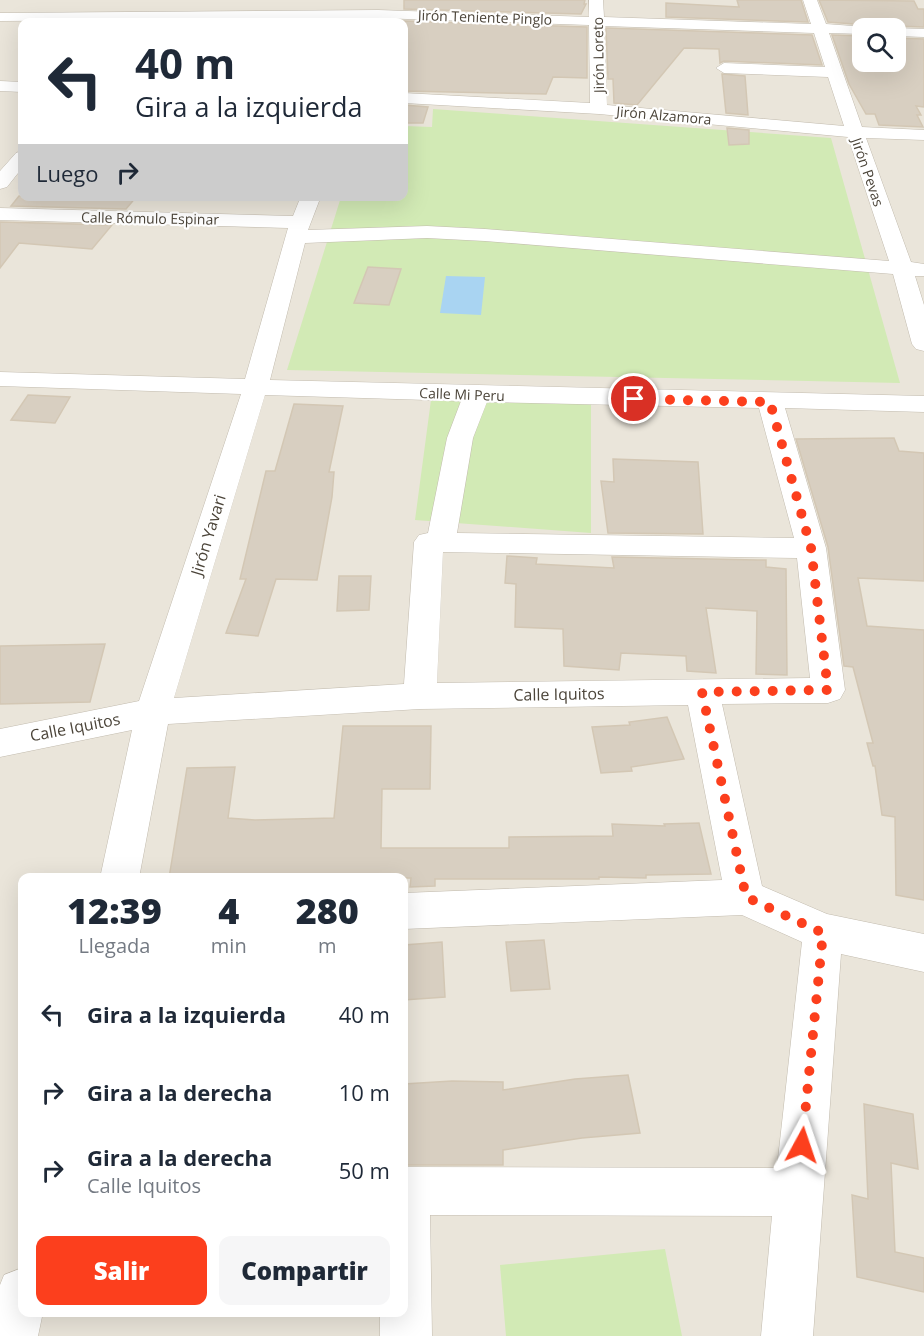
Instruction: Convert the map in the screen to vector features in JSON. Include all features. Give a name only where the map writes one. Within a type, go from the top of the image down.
[{"type":"street","points":[[145,18],[160,0]]},
{"type":"street","points":[[376,18],[384,0]]},
{"type":"street","name":"Jirón Loreto","points":[[596,0],[599,110]]},
{"type":"street","name":"Jirón Pevas","points":[[810,0],[902,268],[924,344]]},
{"type":"street","name":"Jirón Teniente Pinglo","points":[[0,17],[72,18]]},
{"type":"street","name":"Jirón Teniente Pinglo","points":[[408,18],[597,21],[852,30]]},
{"type":"street","points":[[906,32],[924,33]]},
{"type":"street","points":[[724,68],[834,72]]},
{"type":"street","points":[[0,86],[18,87]]},
{"type":"street","name":"Jirón Alzamora","points":[[408,98],[599,110],[854,132],[924,135]]},
{"type":"street","points":[[0,183],[18,162]]},
{"type":"street","name":"Calle Rómulo Espinar","points":[[0,214],[303,218],[427,232],[924,270]]},
{"type":"street","name":"Jirón Yavari","points":[[120,873],[153,712],[255,388],[303,218]]},
{"type":"street","name":"Calle Mi Peru","points":[[0,380],[770,402],[924,404]]},
{"type":"street","points":[[441,542],[460,438],[469,419],[476,394]]},
{"type":"street","name":"Calle Iquitos","points":[[10,738],[153,712],[420,696],[828,690],[811,548],[770,402]]},
{"type":"street","points":[[420,696],[429,542],[811,548]]},
{"type":"street","points":[[702,692],[746,897]]},
{"type":"street","points":[[408,911],[746,897],[823,933],[924,953]]},
{"type":"street","points":[[787,1336],[798,1192],[823,933]]},
{"type":"street","points":[[408,1191],[798,1192]]},
{"type":"street","points":[[12,1336],[18,1310]]},
{"type":"street","points":[[406,1317],[406,1336]]},
{"type":"shaded area","points":[[0,0],[924,0],[924,1336],[0,1336]]},
{"type":"green space","points":[[433,109],[831,138],[900,383],[287,370],[340,201],[408,201],[408,126],[432,127]]},
{"type":"green space","points":[[431,400],[591,404],[591,533],[415,520]]},
{"type":"green space","points":[[665,1249],[682,1336],[506,1336],[500,1265]]},
{"type":"water","points":[[446,276],[485,277],[481,315],[440,313]]},
{"type":"building","points":[[404,0],[585,0],[584,4],[586,4],[581,14],[404,9]]},
{"type":"building","points":[[737,0],[801,0],[808,22],[666,17],[666,3],[739,7]]},
{"type":"building","points":[[819,0],[914,1],[918,9],[924,9],[924,27],[906,26],[906,18],[852,18],[852,24],[828,22]]},
{"type":"building","points":[[408,21],[587,27],[587,78],[553,77],[546,94],[408,91]]},
{"type":"building","points":[[606,28],[812,35],[822,65],[724,61],[720,63],[719,49],[684,48],[637,105],[614,103],[613,79],[608,79]]},
{"type":"building","points":[[832,35],[852,36],[852,72],[906,72],[906,38],[924,39],[924,107],[916,106],[921,115],[917,115],[923,127],[879,125],[875,114],[866,114],[849,84]]},
{"type":"building","points":[[722,74],[745,76],[748,115],[726,113]]},
{"type":"building","points":[[408,105],[428,107],[423,123],[408,123]]},
{"type":"building","points":[[727,128],[749,130],[749,144],[729,145]]},
{"type":"building","points":[[18,197],[18,201],[133,201],[126,209],[11,206]]},
{"type":"building","points":[[0,222],[112,225],[92,249],[19,243],[0,268]]},
{"type":"building","points":[[368,267],[401,269],[389,305],[354,303]]},
{"type":"building","points":[[28,395],[70,397],[55,423],[11,420]]},
{"type":"building","points":[[294,404],[343,406],[329,472],[334,472],[332,497],[317,580],[276,579],[258,636],[226,633],[246,579],[240,579],[266,471],[275,471]]},
{"type":"building","points":[[894,438],[899,451],[924,453],[924,581],[858,578],[867,626],[924,630],[924,900],[896,895],[895,817],[882,815],[875,766],[873,766],[867,743],[873,743],[853,667],[844,666],[828,547],[796,439]]},
{"type":"building","points":[[613,459],[698,462],[703,534],[608,533],[601,481],[614,482]]},
{"type":"building","points":[[507,556],[537,558],[536,564],[614,568],[612,557],[766,560],[766,567],[786,569],[787,675],[756,674],[757,611],[706,608],[716,673],[687,671],[686,656],[621,653],[619,670],[564,666],[563,629],[515,627],[516,584],[505,583]]},
{"type":"building","points":[[339,576],[371,576],[369,610],[337,611]]},
{"type":"building","points":[[105,644],[90,702],[0,704],[0,646]]},
{"type":"building","points":[[667,717],[684,759],[631,767],[632,771],[601,773],[592,727],[630,725],[629,722]]},
{"type":"building","points":[[343,726],[431,726],[430,789],[382,789],[381,848],[509,848],[509,837],[613,836],[612,824],[665,826],[664,824],[699,823],[711,874],[646,875],[646,878],[599,877],[599,879],[435,879],[435,886],[410,887],[411,878],[408,878],[408,873],[170,873],[187,768],[235,767],[228,818],[255,820],[334,818]]},
{"type":"building","points":[[544,940],[550,989],[511,991],[506,942]]},
{"type":"building","points":[[442,942],[445,997],[408,1000],[408,945]]},
{"type":"building","points":[[628,1075],[640,1133],[582,1138],[503,1150],[503,1165],[408,1165],[408,1084],[452,1081],[503,1082],[503,1090],[575,1079]]},
{"type":"building","points":[[864,1104],[913,1114],[918,1169],[891,1163],[895,1252],[924,1258],[924,1292],[857,1277],[852,1195],[868,1199]]},
{"type":"route","points":[[634,399],[770,402],[811,548],[828,690],[702,692],[746,897],[823,933],[802,1145]]}]
